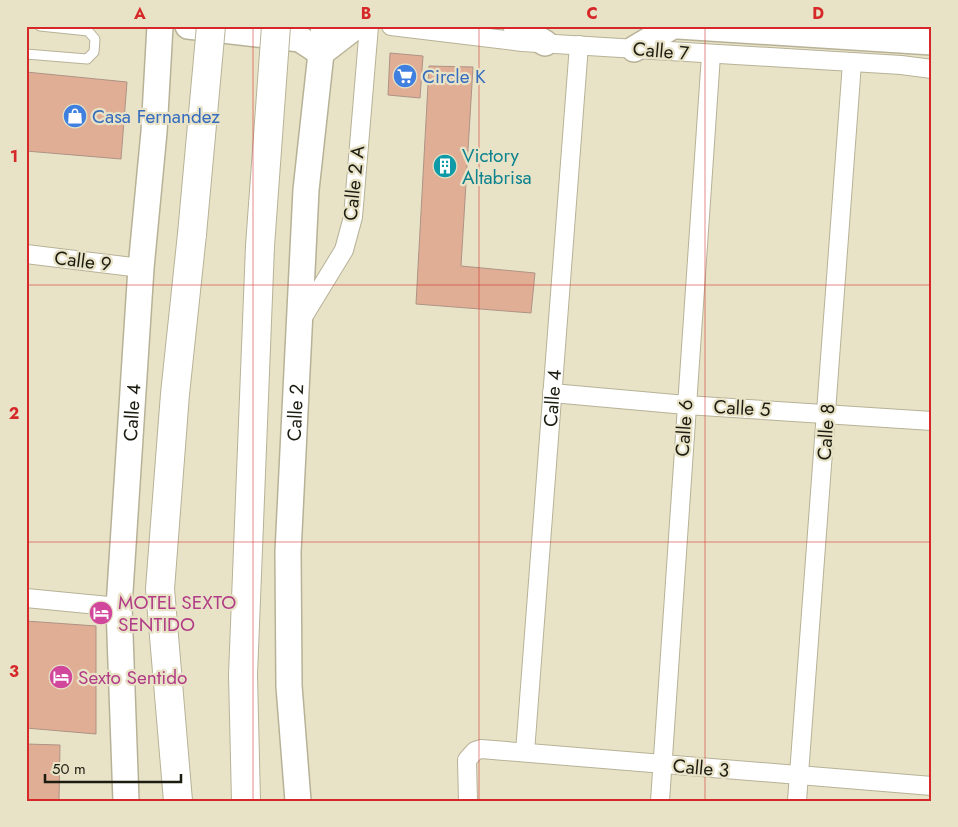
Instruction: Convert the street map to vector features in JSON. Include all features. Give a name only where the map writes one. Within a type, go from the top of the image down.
[{"type":"highway","points":[[178,801],[160,589],[175,394],[211,26]]},
{"type":"highway","points":[[246,801],[243,675],[260,246],[276,26]]},
{"type":"main road","points":[[188,26],[300,39],[321,53],[356,26]]},
{"type":"main road","name":"Calle 2","points":[[298,801],[289,686],[288,561],[306,190],[324,26]]},
{"type":"main road","points":[[516,26],[545,44]]},
{"type":"main road","points":[[634,48],[673,26]]},
{"type":"main road","points":[[678,26],[927,45]]},
{"type":"main road","name":"Calle 4","points":[[126,801],[119,607],[141,268],[164,28]]},
{"type":"street","name":"Calle 2 A","points":[[298,327],[344,250],[353,217],[369,26]]},
{"type":"street","name":"Calle 7","points":[[391,26],[545,44],[634,48],[711,55],[852,63],[901,64],[932,68]]},
{"type":"street","name":"Calle 4","points":[[525,752],[579,45]]},
{"type":"street","name":"Calle 6","points":[[660,801],[711,55]]},
{"type":"street","name":"Calle 8","points":[[797,801],[828,413],[852,63]]},
{"type":"street","name":"Calle 9","points":[[26,254],[141,268]]},
{"type":"street","name":"Calle 5","points":[[552,393],[686,405],[932,421]]},
{"type":"street","points":[[26,598],[119,607]]},
{"type":"street","name":"Calle 3","points":[[468,801],[466,766],[471,754],[481,749],[932,786]]},
{"type":"street","points":[[931,801],[932,792]]},
{"type":"lane","points":[[26,54],[87,59],[94,52],[95,39],[88,31],[40,26]]},
{"type":"building","name":"Circle K","points":[[390,53],[423,56],[420,98],[388,95]]},
{"type":"building","name":"Victory Altabrisa","points":[[429,66],[473,67],[461,266],[535,273],[531,313],[416,304]]},
{"type":"building","name":"Casa Fernandez","points":[[26,72],[127,82],[121,159],[26,151]]},
{"type":"building","name":"Sexto Sentido","points":[[26,621],[96,626],[96,734],[26,728]]},
{"type":"building","points":[[26,744],[60,745],[59,801],[26,801]]},
{"type":"place","name":"Circle K","points":[[405,76]]},
{"type":"place","name":"Casa Fernandez","points":[[75,116]]},
{"type":"place","name":"Victory Altabrisa","points":[[445,166]]},
{"type":"place","name":"MOTEL SEXTO SENTIDO","points":[[101,613]]},
{"type":"place","name":"Sexto Sentido","points":[[61,677]]}]
